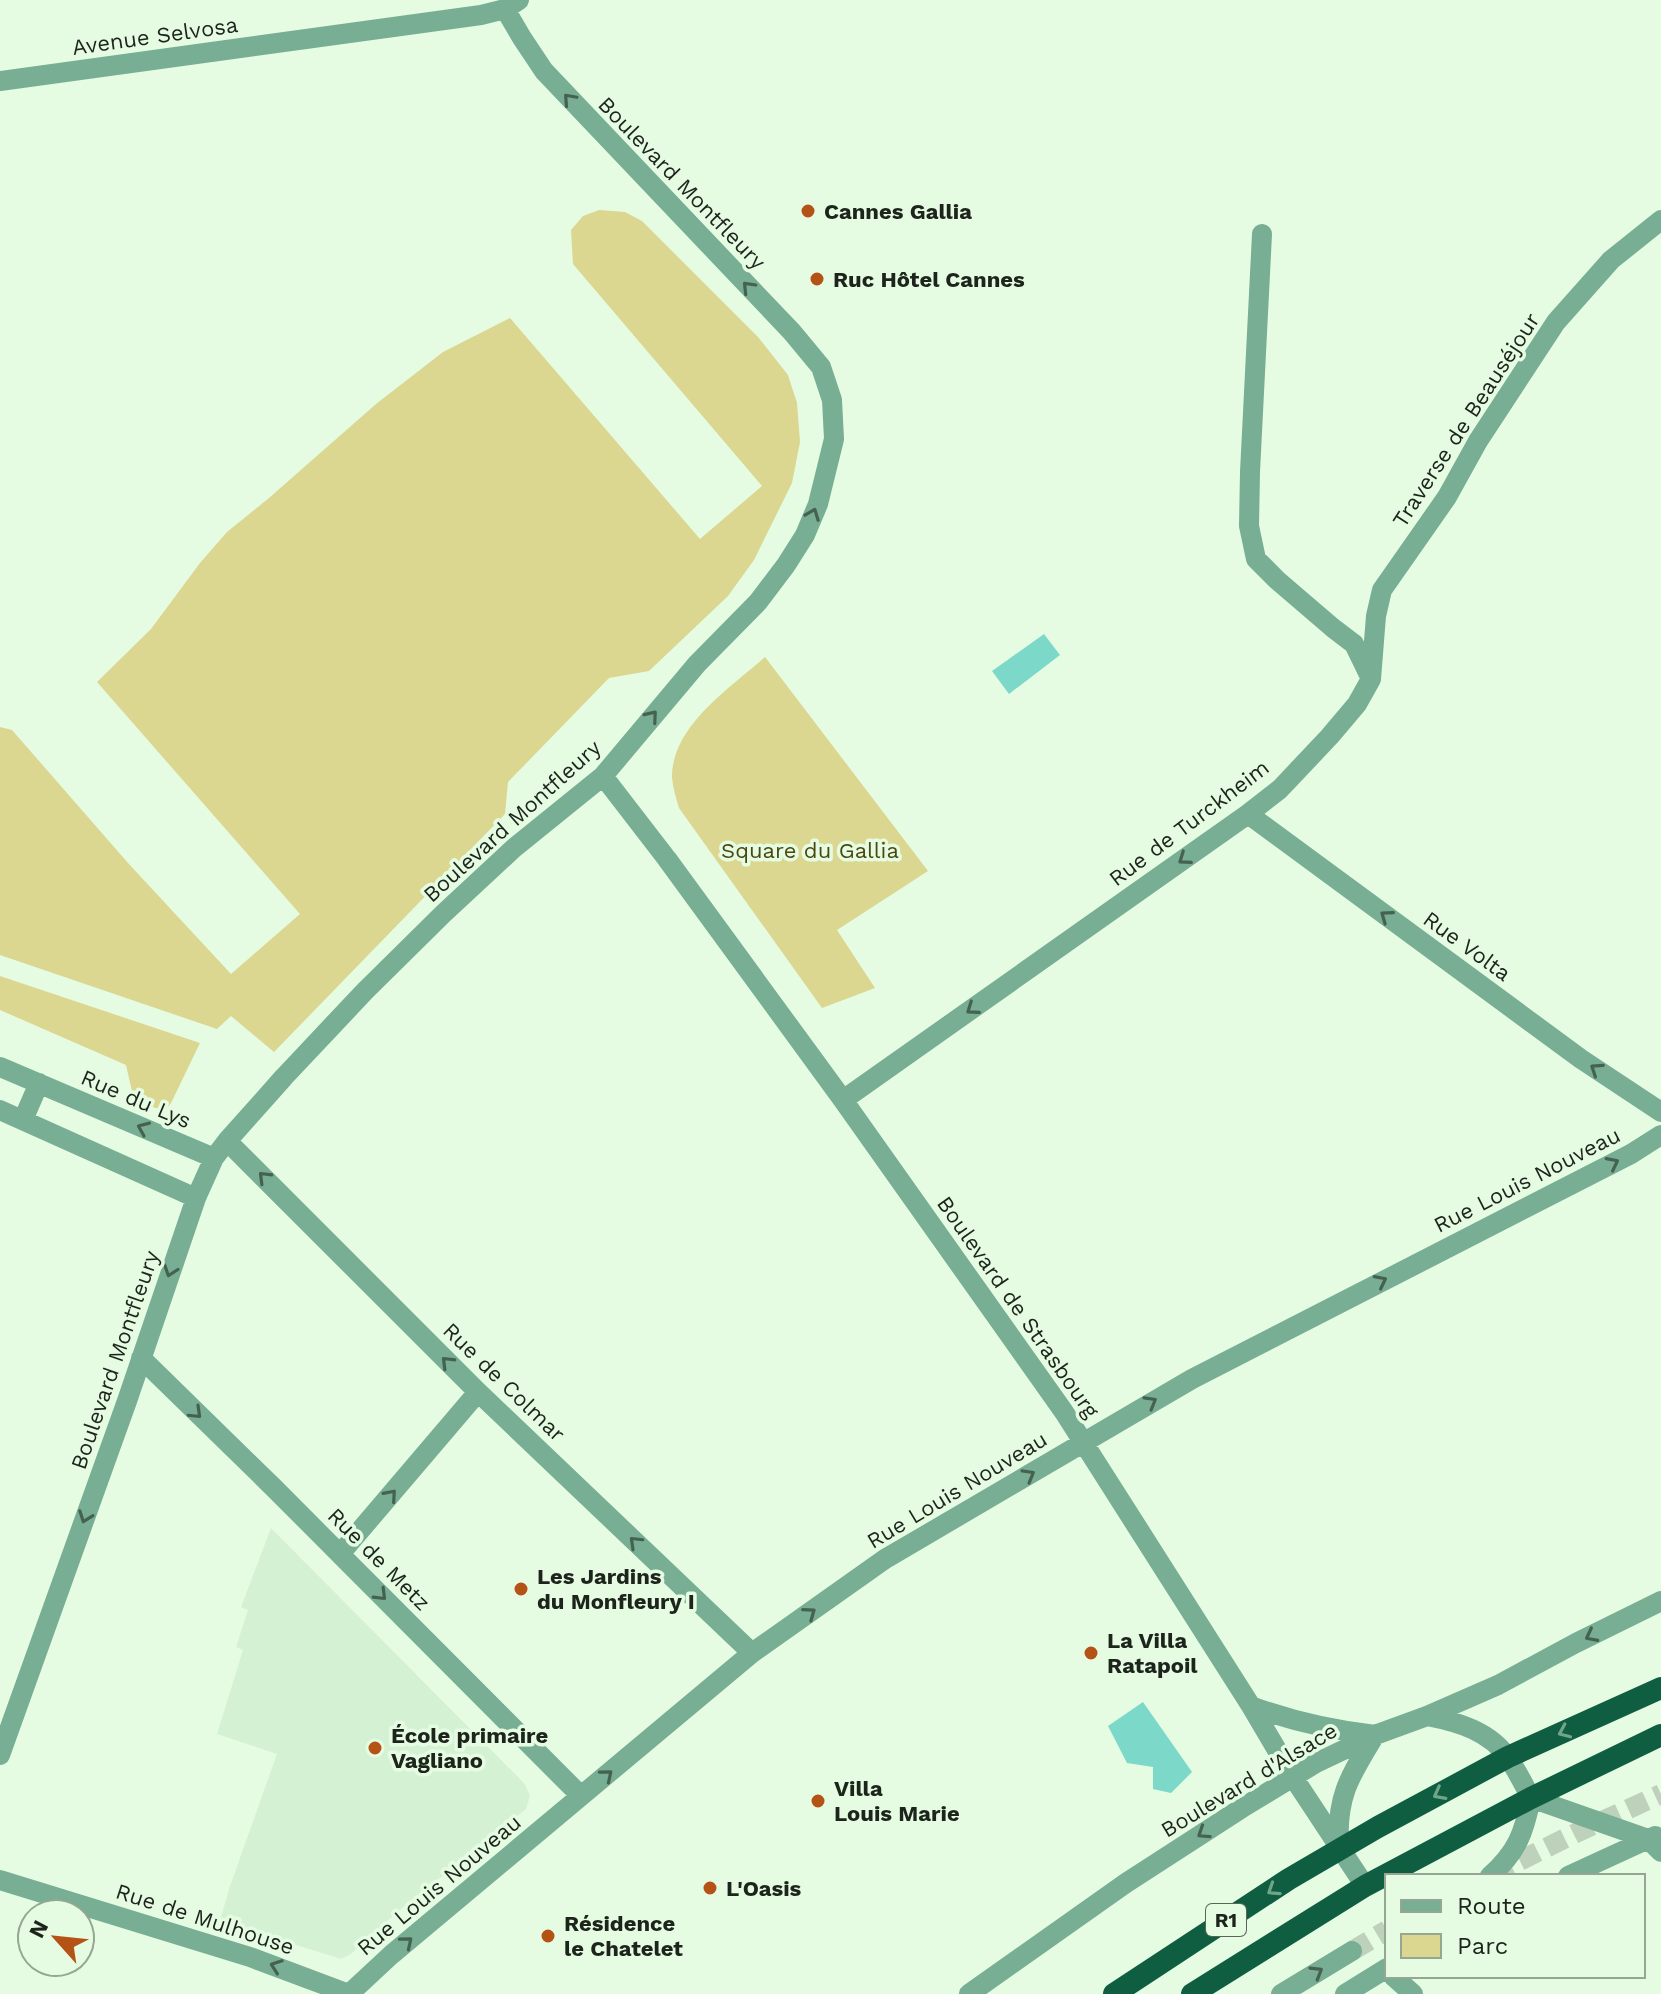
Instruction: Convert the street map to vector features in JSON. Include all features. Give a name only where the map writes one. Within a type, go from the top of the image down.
[{"type":"highway","name":"R1","points":[[1114,1994],[1340,1849],[1508,1757],[1661,1688]]},
{"type":"highway","name":"R1","points":[[1388,1874],[1531,1798],[1661,1735]]},
{"type":"highway","name":"R1","points":[[1192,1994],[1385,1875]]},
{"type":"street","name":"Avenue Selvosa","points":[[0,81],[473,16],[512,5]]},
{"type":"street","name":"Boulevard Montfleury","points":[[0,1755],[196,1198],[214,1158],[365,991],[444,913],[514,848],[603,776],[697,664],[758,602],[799,545],[818,504],[834,439],[832,400],[821,367],[792,332],[544,71],[522,38],[512,5]]},
{"type":"street","name":"Traverse de Beauséjour","points":[[1371,679],[1376,616],[1382,590],[1447,497],[1478,441],[1556,322],[1611,260],[1661,220]]},
{"type":"street","points":[[1262,234],[1249,526],[1256,559],[1354,644],[1371,679]]},
{"type":"street","name":"Rue de Turckheim","points":[[843,1100],[1280,789],[1357,704],[1371,679]]},
{"type":"street","name":"Boulevard de Strasbourg","points":[[603,776],[843,1100],[1083,1441],[1293,1777],[1365,1886]]},
{"type":"street","name":"Rue Volta","points":[[1248,814],[1581,1059],[1661,1112]]},
{"type":"street","name":"Rue du Lys","points":[[0,1067],[214,1158]]},
{"type":"street","points":[[23,1120],[39,1083]]},
{"type":"street","points":[[0,1110],[196,1198]]},
{"type":"street","name":"Rue Louis Nouveau","points":[[349,1994],[391,1955],[752,1653],[885,1559],[1192,1379],[1631,1154],[1661,1135]]},
{"type":"street","name":"Rue de Colmar","points":[[227,1141],[478,1392],[752,1653]]},
{"type":"street","name":"Rue de Metz","points":[[141,1358],[581,1796]]},
{"type":"street","points":[[340,1554],[478,1392]]},
{"type":"street","name":"Boulevard d'Alsace","points":[[969,1994],[1126,1883],[1316,1763],[1375,1735],[1498,1685],[1661,1601]]},
{"type":"street","points":[[1251,1706],[1316,1726],[1375,1735],[1342,1796],[1338,1821],[1340,1849]]},
{"type":"street","points":[[1427,1716],[1471,1727],[1489,1737],[1508,1757],[1531,1798],[1657,1842]]},
{"type":"street","points":[[1492,1874],[1516,1847],[1523,1833],[1531,1798]]},
{"type":"street","points":[[1573,1874],[1657,1842]]},
{"type":"street","name":"Rue de Mulhouse","points":[[0,1880],[250,1957],[349,1994]]},
{"type":"street","points":[[1281,1994],[1352,1951]]},
{"type":"street","points":[[1345,1994],[1385,1972]]},
{"type":"street","points":[[1396,1978],[1413,1994]]},
{"type":"shaded area","name":"École primaire Vagliano","points":[[271,1528],[525,1784],[530,1796],[526,1809],[395,1914],[351,1954],[341,1959],[220,1921],[277,1754],[217,1734],[243,1650],[236,1647],[248,1610],[241,1607]]},
{"type":"green space","points":[[599,210],[625,212],[642,221],[758,337],[788,375],[797,403],[800,442],[792,483],[754,560],[728,596],[649,671],[609,678],[508,782],[505,814],[274,1052],[231,1016],[217,1029],[0,955],[0,727],[12,730],[128,863],[231,974],[300,914],[97,682],[151,629],[227,532],[376,404],[443,352],[510,318],[700,539],[762,486],[573,264],[571,230],[583,216]]},
{"type":"green space","name":"Square du Gallia","points":[[765,657],[928,871],[837,930],[875,988],[822,1008],[679,808],[672,782],[674,759],[692,725],[720,695]]},
{"type":"green space","points":[[0,976],[200,1043],[171,1103],[166,1109],[134,1100],[126,1065],[0,1010]]},
{"type":"water","points":[[1044,634],[1060,655],[1009,694],[992,671]]},
{"type":"water","points":[[1143,1702],[1192,1772],[1171,1793],[1153,1789],[1153,1767],[1127,1763],[1108,1726]]},
{"type":"tunnel","points":[[1493,1874],[1661,1794]]},
{"type":"tunnel","points":[[1352,1951],[1385,1931]]},
{"type":"place","name":"Cannes Gallia","points":[[808,211]]},
{"type":"place","name":"Ruc Hôtel Cannes","points":[[817,279]]},
{"type":"place","name":"Les Jardins du Monfleury I","points":[[521,1589]]},
{"type":"place","name":"La Villa Ratapoil","points":[[1091,1653]]},
{"type":"place","name":"École primaire Vagliano","points":[[375,1748]]},
{"type":"place","name":"Villa Louis Marie","points":[[818,1801]]},
{"type":"place","name":"L'Oasis","points":[[710,1888]]},
{"type":"place","name":"Résidence le Chatelet","points":[[548,1936]]}]
